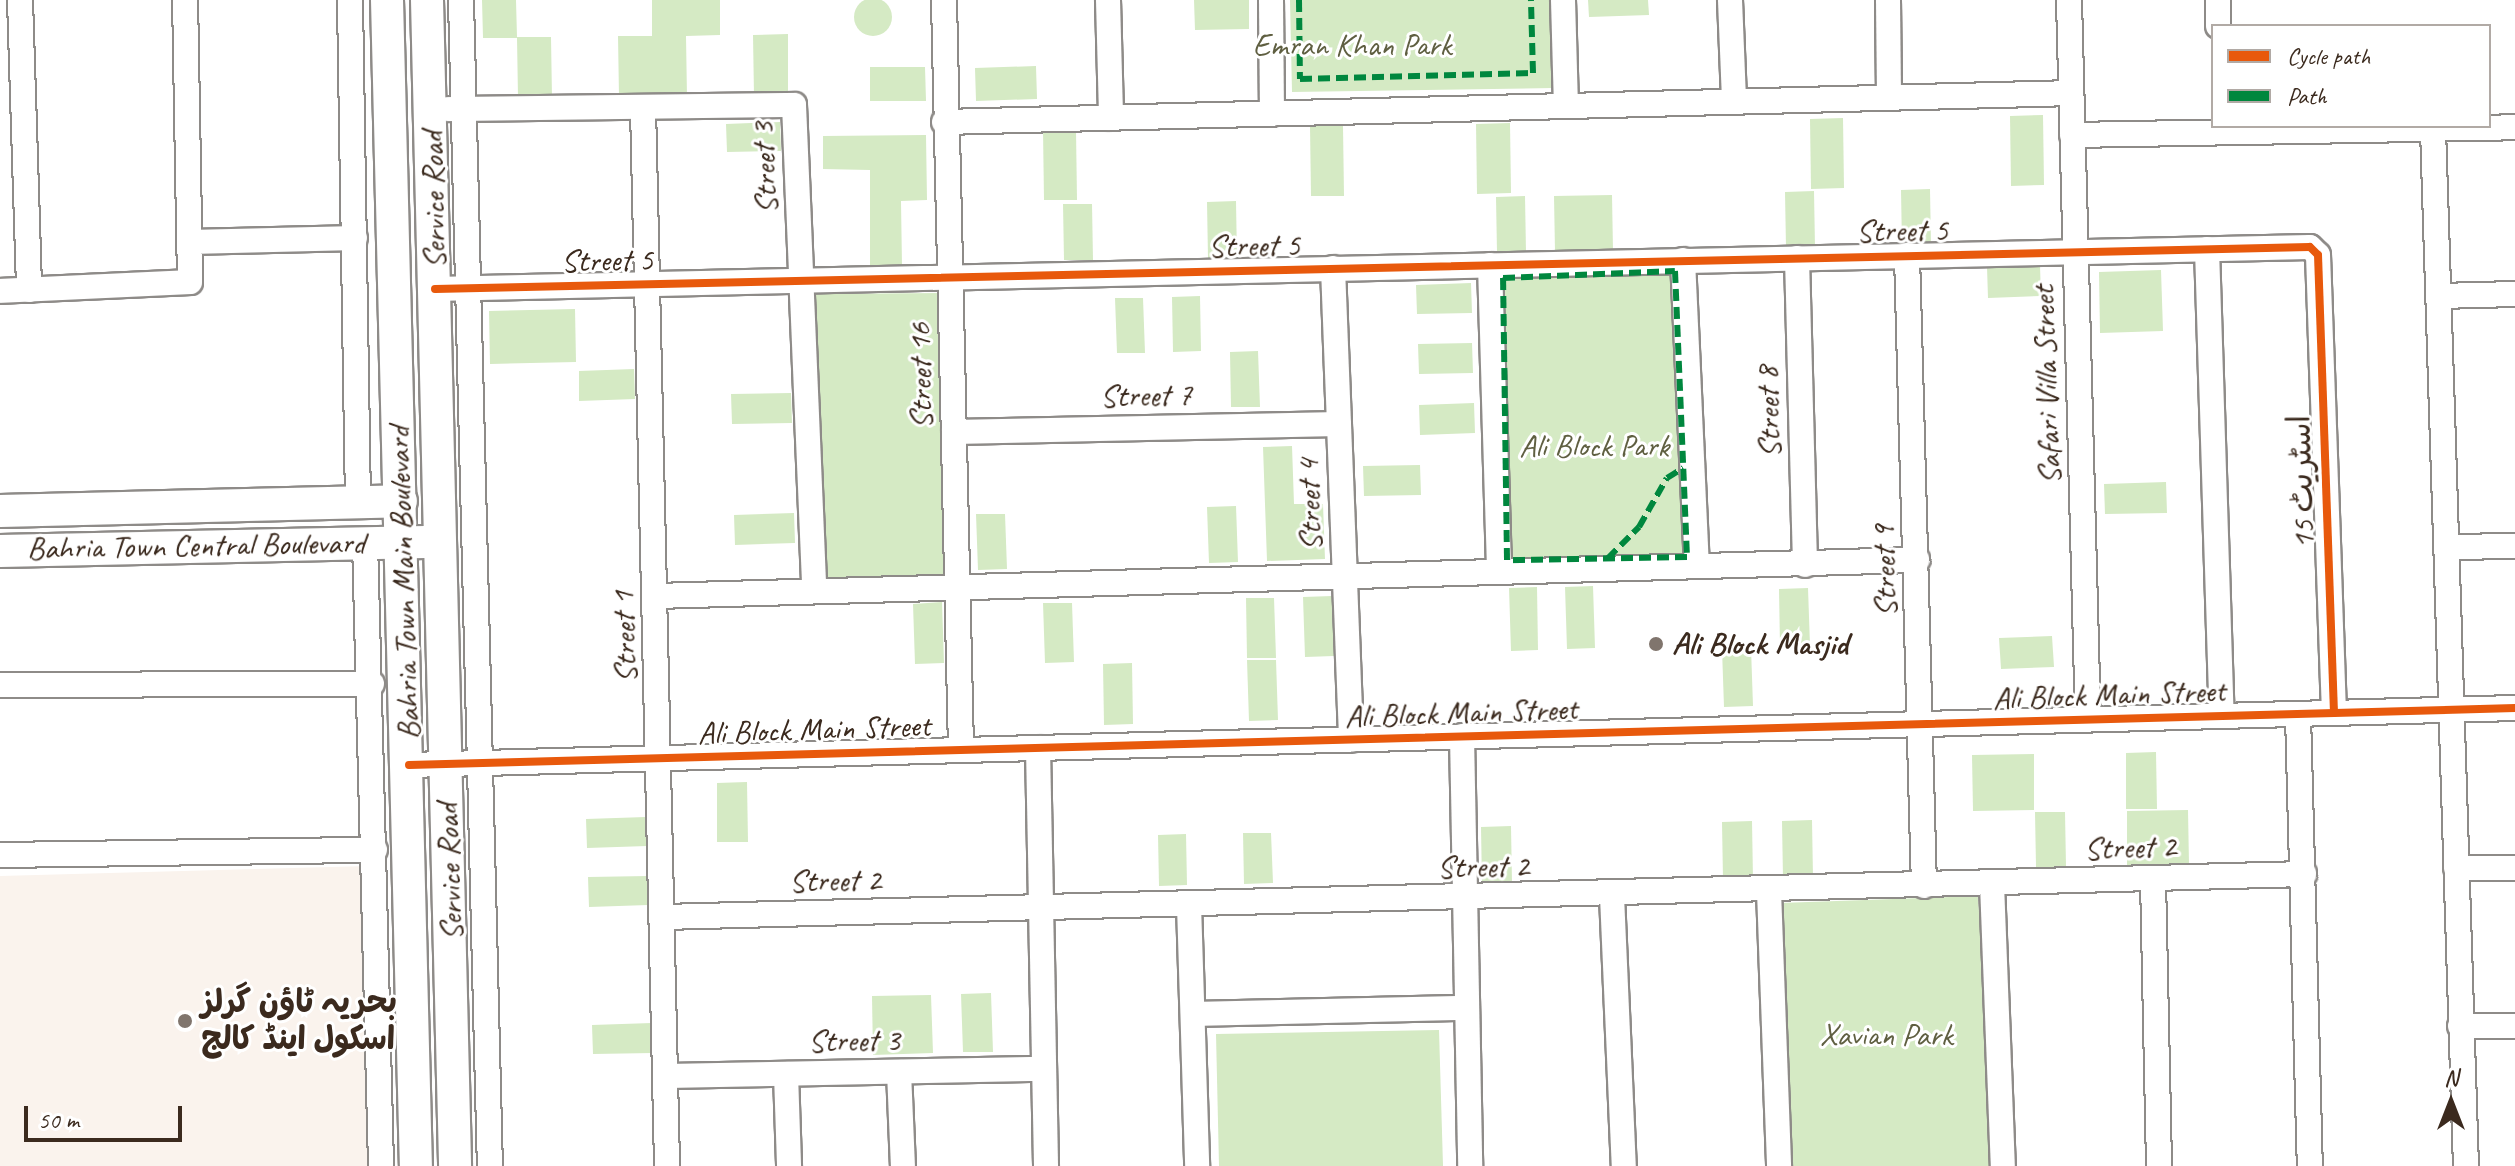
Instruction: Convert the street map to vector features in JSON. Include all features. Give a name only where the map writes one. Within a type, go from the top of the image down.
[{"type":"main road","name":"Bahria Town Main Boulevard","points":[[387,0],[409,765],[416,1166]]},
{"type":"main road","name":"Bahria Town Main Boulevard","points":[[427,0],[455,1166]]},
{"type":"main road","name":"Bahria Town Central Boulevard","points":[[0,511],[401,501]]},
{"type":"main road","points":[[239,506],[246,514],[366,513],[403,542],[442,580]]},
{"type":"main road","name":"Bahria Town Central Boulevard","points":[[0,551],[365,541],[441,543]]},
{"type":"street","points":[[20,0],[29,290]]},
{"type":"street","points":[[0,291],[184,286],[191,242],[185,0]]},
{"type":"street","points":[[350,0],[358,503]]},
{"type":"street","name":"Service Road","points":[[461,0],[490,1166]]},
{"type":"street","name":"Street 16","points":[[944,0],[944,122],[951,277],[961,750]]},
{"type":"street","points":[[1108,0],[1111,118]]},
{"type":"street","points":[[1271,0],[1272,114]]},
{"type":"street","points":[[1563,0],[1566,106]]},
{"type":"street","points":[[1730,0],[1734,101]]},
{"type":"street","points":[[1888,0],[1889,97]]},
{"type":"street","name":"Safari Villa Street","points":[[2069,0],[2088,719]]},
{"type":"street","points":[[2218,0],[2218,24]]},
{"type":"street","points":[[944,122],[2071,93]]},
{"type":"street","name":"Street 3","points":[[430,109],[794,105],[814,591]]},
{"type":"street","name":"Street 1","points":[[643,107],[667,1166]]},
{"type":"street","points":[[2491,128],[2515,127]]},
{"type":"street","points":[[2072,135],[2220,129],[2474,128]]},
{"type":"street","points":[[2433,129],[2466,1166]]},
{"type":"street","points":[[191,242],[355,238]]},
{"type":"street","points":[[2207,249],[2222,716]]},
{"type":"street","name":"Street 5","points":[[435,289],[2076,251],[2315,251]]},
{"type":"street","name":"اسٹریٹ 15","points":[[2315,251],[2334,713]]},
{"type":"street","name":"Street 9","points":[[1907,255],[1924,886]]},
{"type":"street","name":"Street 8","points":[[1797,258],[1805,565]]},
{"type":"street","points":[[1683,260],[1697,566]]},
{"type":"street","points":[[1490,265],[1499,570]]},
{"type":"street","name":"Street 4","points":[[1333,268],[1351,740]]},
{"type":"street","points":[[2439,296],[2515,294]]},
{"type":"street","name":"Street 7","points":[[954,432],[1339,424]]},
{"type":"street","points":[[365,541],[372,684],[381,1166]]},
{"type":"street","points":[[2447,547],[2515,546]]},
{"type":"street","points":[[656,596],[1917,560]]},
{"type":"street","points":[[0,685],[372,684]]},
{"type":"street","name":"Ali Block Main Street","points":[[409,765],[2515,708]]},
{"type":"street","points":[[2298,714],[2310,1166]]},
{"type":"street","points":[[1462,736],[1470,1166]]},
{"type":"street","points":[[1038,748],[1046,1166]]},
{"type":"street","points":[[0,855],[375,850]]},
{"type":"street","points":[[2456,868],[2515,868]]},
{"type":"street","name":"Street 2","points":[[663,917],[1612,896],[2304,874]]},
{"type":"street","points":[[2153,879],[2159,1166]]},
{"type":"street","points":[[1992,884],[2003,1166]]},
{"type":"street","points":[[1769,891],[1779,1166]]},
{"type":"street","points":[[1612,896],[1624,1166]]},
{"type":"street","points":[[1189,905],[1197,1166]]},
{"type":"street","points":[[1193,1014],[1467,1008]]},
{"type":"street","points":[[2460,1026],[2515,1026]]},
{"type":"street","name":"Street 3","points":[[666,1076],[1044,1069]]},
{"type":"street","points":[[899,1072],[903,1166]]},
{"type":"street","points":[[786,1074],[789,1166]]},
{"type":"shaded area","name":"بحریہ ٹاؤن گرلز اسکول اینڈ کالج","points":[[369,866],[372,1166],[0,1166],[0,876]]},
{"type":"green space","points":[[866,-1],[880,-1],[891,10],[891,24],[880,35],[866,35],[855,24],[855,10]]},
{"type":"green space","points":[[482,0],[516,0],[517,37],[551,37],[552,98],[518,98],[517,38],[483,38]]},
{"type":"green space","points":[[652,0],[720,0],[720,35],[686,36],[687,97],[619,97],[618,36],[652,36]]},
{"type":"green space","points":[[1194,0],[1249,0],[1249,29],[1195,30]]},
{"type":"green space","name":"Emran Khan Park","points":[[1290,0],[1549,0],[1553,88],[1292,92]]},
{"type":"green space","points":[[1588,0],[1648,0],[1649,15],[1589,17]]},
{"type":"green space","points":[[788,34],[788,96],[754,96],[753,35]]},
{"type":"green space","points":[[1036,66],[1037,99],[976,101],[975,68]]},
{"type":"green space","points":[[870,67],[925,67],[926,101],[870,101]]},
{"type":"green space","points":[[2043,115],[2044,185],[2011,186],[2010,116]]},
{"type":"green space","points":[[1843,118],[1844,188],[1811,189],[1810,119]]},
{"type":"green space","points":[[780,122],[781,151],[727,152],[726,124]]},
{"type":"green space","points":[[1510,123],[1511,193],[1477,194],[1476,124]]},
{"type":"green space","points":[[1310,126],[1343,126],[1344,196],[1311,196]]},
{"type":"green space","points":[[1043,130],[1076,130],[1077,200],[1044,200]]},
{"type":"green space","points":[[926,135],[927,200],[901,201],[902,266],[870,267],[870,170],[823,169],[823,136]]},
{"type":"green space","points":[[1930,189],[1931,246],[1902,246],[1901,190]]},
{"type":"green space","points":[[1814,191],[1815,248],[1786,248],[1785,192]]},
{"type":"green space","points":[[1612,195],[1613,251],[1555,252],[1554,196]]},
{"type":"green space","points":[[1525,196],[1526,253],[1497,253],[1496,197]]},
{"type":"green space","points":[[1236,201],[1237,258],[1208,258],[1207,202]]},
{"type":"green space","points":[[1063,204],[1092,204],[1093,260],[1064,260]]},
{"type":"green space","points":[[2040,266],[2041,296],[1988,298],[1987,267]]},
{"type":"green space","points":[[2161,270],[2163,331],[2100,333],[2099,272]]},
{"type":"green space","name":"Ali Block Park","points":[[1675,271],[1687,557],[1507,559],[1503,278]]},
{"type":"green space","points":[[1471,283],[1472,313],[1417,314],[1416,285]]},
{"type":"green space","points":[[943,293],[948,575],[820,578],[810,294]]},
{"type":"green space","points":[[1200,296],[1201,351],[1173,352],[1172,297]]},
{"type":"green space","points":[[1115,298],[1143,298],[1145,353],[1117,353]]},
{"type":"green space","points":[[575,309],[576,362],[490,364],[489,311]]},
{"type":"green space","points":[[1472,343],[1473,373],[1419,374],[1418,344]]},
{"type":"green space","points":[[1258,351],[1260,407],[1231,407],[1230,352]]},
{"type":"green space","points":[[634,369],[635,399],[579,401],[579,371]]},
{"type":"green space","points":[[791,393],[792,423],[732,424],[731,394]]},
{"type":"green space","points":[[1474,403],[1475,433],[1420,435],[1419,405]]},
{"type":"green space","points":[[1292,446],[1294,504],[1323,504],[1325,559],[1267,561],[1263,447]]},
{"type":"green space","points":[[1420,465],[1421,495],[1364,496],[1363,466]]},
{"type":"green space","points":[[2166,482],[2167,513],[2105,514],[2104,484]]},
{"type":"green space","points":[[1236,506],[1238,562],[1209,563],[1207,507]]},
{"type":"green space","points":[[794,513],[795,543],[735,545],[734,515]]},
{"type":"green space","points":[[976,514],[1005,514],[1007,569],[978,570]]},
{"type":"green space","points":[[1593,586],[1595,648],[1567,649],[1565,587]]},
{"type":"green space","points":[[1537,587],[1538,650],[1511,651],[1509,588]]},
{"type":"green space","points":[[1808,588],[1810,646],[1780,647],[1779,589]]},
{"type":"green space","points":[[1332,596],[1334,656],[1305,657],[1303,597]]},
{"type":"green space","points":[[1246,598],[1274,598],[1276,658],[1247,658]]},
{"type":"green space","points":[[942,602],[944,663],[915,664],[913,604]]},
{"type":"green space","points":[[1043,603],[1072,603],[1074,662],[1045,663]]},
{"type":"green space","points":[[2052,636],[2054,667],[2001,669],[1999,638]]},
{"type":"green space","points":[[1751,648],[1753,706],[1724,707],[1722,649]]},
{"type":"green space","points":[[1247,660],[1276,660],[1278,720],[1249,721]]},
{"type":"green space","points":[[1132,663],[1133,724],[1104,725],[1103,664]]},
{"type":"green space","points":[[2156,752],[2157,809],[2126,809],[2126,753]]},
{"type":"green space","points":[[2034,754],[2034,810],[1973,811],[1972,755]]},
{"type":"green space","points":[[747,782],[748,842],[717,842],[717,783]]},
{"type":"green space","points":[[2188,810],[2189,865],[2127,866],[2127,811]]},
{"type":"green space","points":[[2035,812],[2065,812],[2066,867],[2036,867]]},
{"type":"green space","points":[[646,817],[647,846],[587,848],[586,819]]},
{"type":"green space","points":[[1812,820],[1813,878],[1783,879],[1782,821]]},
{"type":"green space","points":[[1752,821],[1753,880],[1723,880],[1722,822]]},
{"type":"green space","points":[[1511,826],[1512,884],[1482,885],[1481,827]]},
{"type":"green space","points":[[1243,833],[1271,833],[1273,883],[1244,884]]},
{"type":"green space","points":[[1186,834],[1187,885],[1159,886],[1158,835]]},
{"type":"green space","points":[[648,876],[648,905],[589,907],[588,877]]},
{"type":"green space","name":"Xavian Park","points":[[1978,896],[1995,1166],[1792,1166],[1780,903]]},
{"type":"green space","points":[[991,993],[993,1052],[963,1052],[961,994]]},
{"type":"green space","points":[[931,995],[933,1053],[873,1055],[872,996]]},
{"type":"green space","points":[[652,1023],[653,1053],[593,1054],[592,1025]]},
{"type":"green space","points":[[1439,1030],[1443,1166],[1219,1166],[1216,1034]]},
{"type":"marked path","points":[[1299,0],[1300,79],[1533,73],[1531,0]]},
{"type":"marked path","points":[[1675,271],[1687,557],[1507,560],[1503,278],[1675,271]]},
{"type":"marked path","points":[[1608,558],[1639,527],[1667,478],[1683,468]]},
{"type":"cycle path","points":[[435,289],[2310,247],[2318,255],[2334,713]]},
{"type":"cycle path","points":[[409,765],[2515,708]]},
{"type":"place","name":"Ali Block Masjid","points":[[1656,644]]},
{"type":"place","name":"بحریہ ٹاؤن گرلز اسکول اینڈ کالج","points":[[185,1021]]}]
